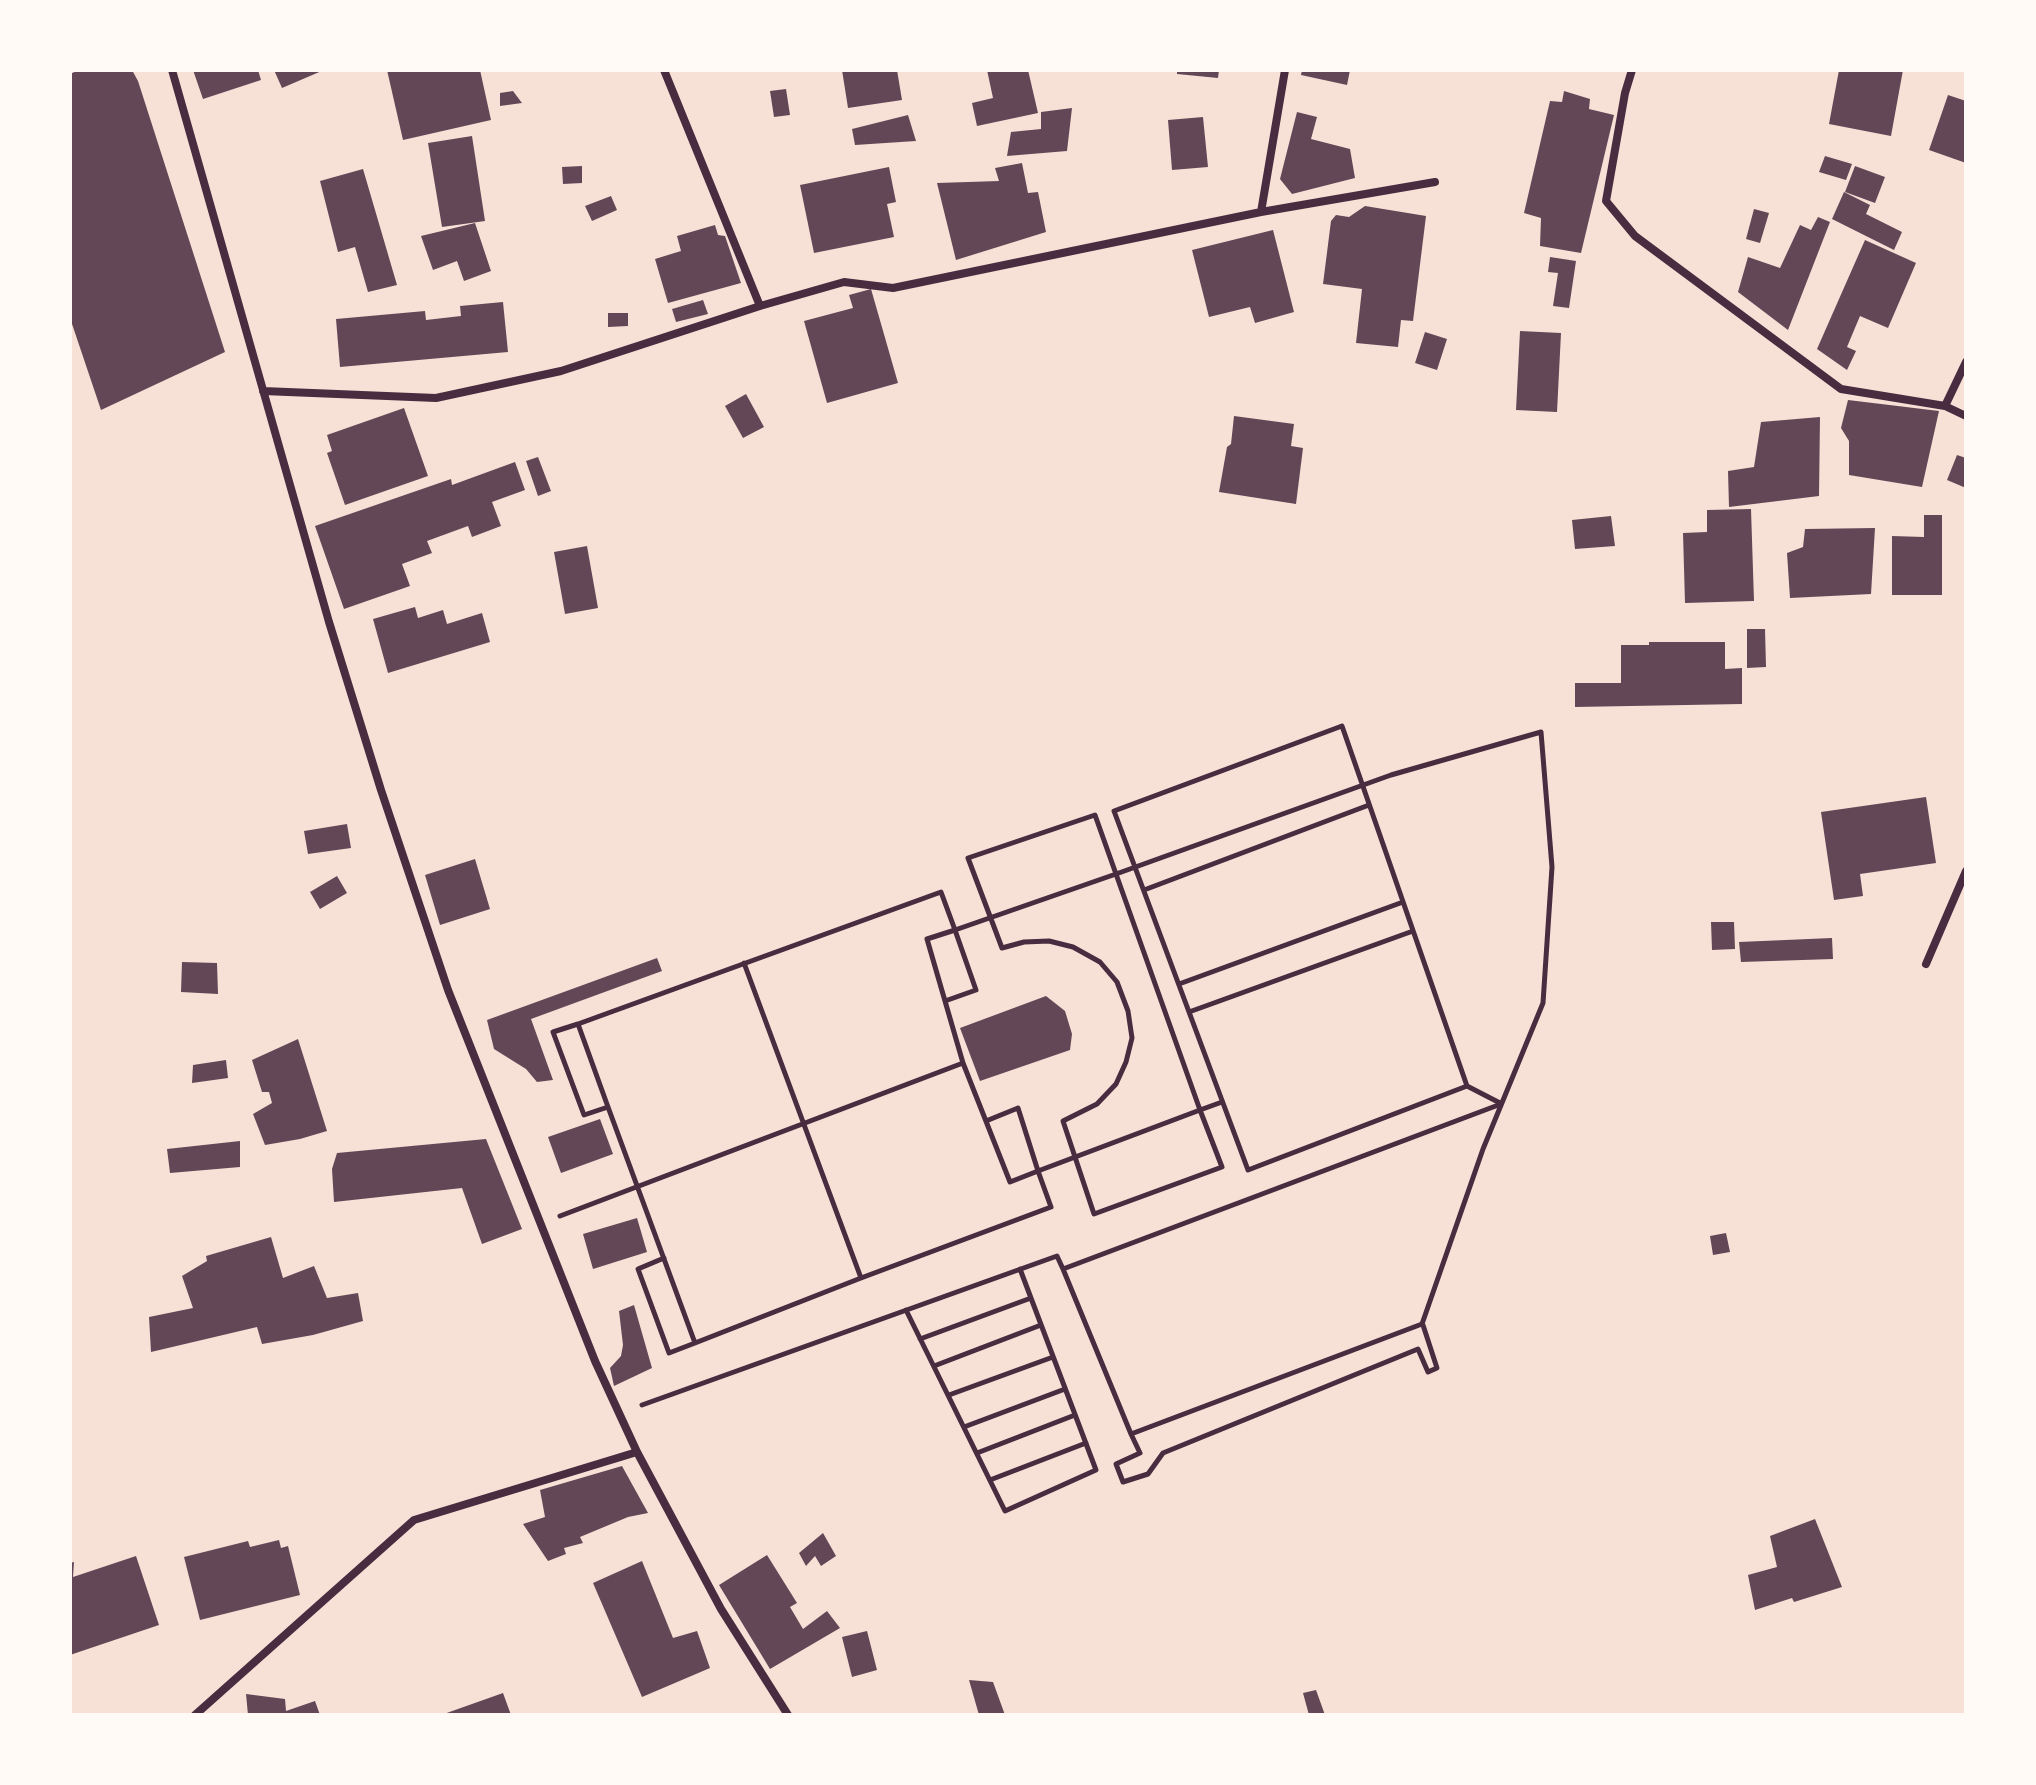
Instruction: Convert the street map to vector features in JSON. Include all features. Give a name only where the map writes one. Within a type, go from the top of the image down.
[{"type":"street","points":[[172,70],[329,622],[448,990],[595,1361],[637,1452],[721,1609],[788,1715]]},
{"type":"street","points":[[664,70],[760,306]]},
{"type":"street","points":[[1261,212],[1285,70]]},
{"type":"street","points":[[1632,70],[1606,201],[1635,236],[1841,389],[1945,406],[1966,416]]},
{"type":"street","points":[[263,391],[436,398],[561,371],[844,282],[893,288],[1261,212],[1435,182]]},
{"type":"street","points":[[1945,406],[1966,362]]},
{"type":"street","points":[[1926,964],[1966,871]]},
{"type":"street","points":[[195,1715],[414,1520],[637,1452]]},
{"type":"path","points":[[1467,1086],[1248,1170],[1114,811],[1342,726],[1467,1086],[1501,1104]]},
{"type":"path","points":[[619,1413],[1057,1256],[1140,1453],[1116,1464],[1123,1482],[1148,1474],[1163,1453],[1418,1349],[1428,1372],[1437,1368],[1422,1324],[1483,1149],[1543,1003],[1552,867],[1541,732],[1362,785],[1136,869],[927,939],[963,1063],[1010,1182],[1222,1102]]},
{"type":"path","points":[[1144,890],[1369,805]]},
{"type":"path","points":[[1095,815],[1116,874],[1222,1167],[1094,1214],[1063,1121],[1097,1104],[1116,1084],[1132,1038],[1128,1011],[1117,982],[1100,962],[1073,947],[1049,941],[1024,942],[1002,948],[968,858],[1095,815]]},
{"type":"path","points":[[608,1107],[584,1115],[553,1032],[941,892],[976,990],[945,1001]]},
{"type":"path","points":[[1179,984],[1403,902]]},
{"type":"path","points":[[1189,1012],[1413,931]]},
{"type":"path","points":[[744,963],[861,1278]]},
{"type":"path","points":[[578,1024],[695,1343]]},
{"type":"path","points":[[541,1224],[963,1063]]},
{"type":"path","points":[[1063,1269],[1501,1104]]},
{"type":"path","points":[[664,1258],[638,1269],[669,1353],[1051,1207],[1018,1108],[986,1121]]},
{"type":"path","points":[[906,1310],[1005,1511],[1096,1470],[1020,1269]]},
{"type":"path","points":[[920,1339],[1031,1298]]},
{"type":"path","points":[[1131,1434],[1422,1324]]},
{"type":"path","points":[[934,1366],[1041,1325]]},
{"type":"path","points":[[949,1395],[1053,1356]]},
{"type":"path","points":[[964,1427],[1065,1389]]},
{"type":"path","points":[[977,1453],[1075,1415]]},
{"type":"path","points":[[990,1480],[1086,1443]]},
{"type":"building","points":[[79,70],[132,70],[138,81],[225,352],[101,410],[70,318],[70,74]]},
{"type":"building","points":[[193,70],[258,70],[261,80],[203,99]]},
{"type":"building","points":[[274,70],[324,70],[282,88]]},
{"type":"building","points":[[387,70],[480,70],[491,120],[403,140]]},
{"type":"building","points":[[842,70],[897,70],[902,100],[848,108]]},
{"type":"building","points":[[987,70],[1028,70],[1038,113],[977,126],[972,103],[993,98]]},
{"type":"building","points":[[1177,70],[1219,70],[1218,78],[1177,74]]},
{"type":"building","points":[[1302,70],[1350,70],[1347,85],[1301,75]]},
{"type":"building","points":[[1839,70],[1903,70],[1891,136],[1829,124]]},
{"type":"building","points":[[786,89],[790,115],[774,117],[770,91]]},
{"type":"building","points":[[513,91],[522,103],[500,106],[500,93]]},
{"type":"building","points":[[1564,91],[1590,99],[1589,109],[1614,115],[1581,253],[1540,246],[1541,218],[1524,213],[1550,101],[1562,102]]},
{"type":"building","points":[[1948,95],[1966,101],[1966,163],[1929,150]]},
{"type":"building","points":[[1072,108],[1067,151],[1007,156],[1011,132],[1041,129],[1041,112]]},
{"type":"building","points":[[1297,112],[1317,117],[1311,139],[1350,149],[1355,178],[1292,194],[1280,179]]},
{"type":"building","points":[[908,115],[916,141],[855,145],[852,129]]},
{"type":"building","points":[[1203,117],[1208,167],[1172,170],[1168,120]]},
{"type":"building","points":[[472,136],[485,221],[442,227],[428,143]]},
{"type":"building","points":[[1825,156],[1852,164],[1846,180],[1819,172]]},
{"type":"building","points":[[1022,163],[1028,193],[1038,192],[1046,232],[956,260],[937,183],[999,181],[995,168]]},
{"type":"building","points":[[582,166],[582,183],[563,184],[562,167]]},
{"type":"building","points":[[1855,166],[1885,177],[1875,203],[1845,192]]},
{"type":"building","points":[[889,167],[896,202],[887,204],[894,237],[814,253],[800,185]]},
{"type":"building","points":[[363,169],[397,285],[368,292],[355,247],[338,252],[320,181]]},
{"type":"building","points":[[1844,192],[1870,205],[1866,214],[1902,232],[1894,250],[1832,219]]},
{"type":"building","points":[[611,196],[617,210],[592,221],[585,206]]},
{"type":"building","points":[[1365,206],[1426,216],[1413,321],[1401,320],[1398,347],[1356,343],[1362,289],[1323,284],[1331,221],[1336,215],[1349,217]]},
{"type":"building","points":[[1754,209],[1769,213],[1760,243],[1746,239]]},
{"type":"building","points":[[1818,217],[1830,222],[1788,330],[1738,292],[1748,257],[1780,268],[1800,225],[1811,230]]},
{"type":"building","points":[[475,223],[491,271],[464,281],[457,261],[433,270],[421,236]]},
{"type":"building","points":[[715,225],[718,235],[725,236],[741,283],[668,303],[655,259],[681,251],[677,236]]},
{"type":"building","points":[[1273,230],[1294,312],[1255,323],[1250,307],[1209,317],[1192,250]]},
{"type":"building","points":[[1865,240],[1916,263],[1888,328],[1860,316],[1847,347],[1856,351],[1847,370],[1817,349]]},
{"type":"building","points":[[1550,257],[1576,261],[1569,308],[1553,306],[1558,273],[1548,272]]},
{"type":"building","points":[[871,289],[898,383],[827,403],[804,321],[853,308],[849,295]]},
{"type":"building","points":[[703,300],[708,314],[676,322],[672,309]]},
{"type":"building","points":[[503,302],[508,352],[340,367],[336,319],[425,311],[426,320],[461,316],[460,306]]},
{"type":"building","points":[[608,313],[628,313],[628,326],[608,327]]},
{"type":"building","points":[[1520,331],[1561,333],[1557,412],[1516,410]]},
{"type":"building","points":[[1425,332],[1447,339],[1437,370],[1415,363]]},
{"type":"building","points":[[746,394],[764,427],[743,438],[725,406]]},
{"type":"building","points":[[1848,400],[1939,411],[1922,487],[1849,475],[1849,441],[1841,428]]},
{"type":"building","points":[[404,408],[428,476],[345,505],[327,453],[332,451],[327,435]]},
{"type":"building","points":[[1234,416],[1294,424],[1291,446],[1303,448],[1296,504],[1219,492],[1227,447],[1231,444]]},
{"type":"building","points":[[1820,417],[1819,496],[1729,507],[1728,471],[1754,467],[1761,422]]},
{"type":"building","points":[[1957,455],[1966,458],[1966,488],[1947,480]]},
{"type":"building","points":[[538,457],[551,491],[538,496],[526,461]]},
{"type":"building","points":[[515,462],[525,490],[492,502],[501,526],[472,537],[468,526],[427,541],[432,553],[402,564],[410,586],[344,609],[315,526],[451,479],[452,485]]},
{"type":"building","points":[[1751,509],[1754,601],[1685,603],[1683,533],[1707,532],[1707,510]]},
{"type":"building","points":[[1924,515],[1942,515],[1942,595],[1892,595],[1892,536],[1924,537]]},
{"type":"building","points":[[1611,516],[1615,546],[1575,549],[1572,520]]},
{"type":"building","points":[[1875,528],[1871,594],[1790,598],[1787,553],[1803,547],[1805,529]]},
{"type":"building","points":[[587,546],[598,608],[565,614],[554,552]]},
{"type":"building","points":[[415,607],[418,618],[443,610],[447,624],[482,613],[490,642],[388,673],[373,619]]},
{"type":"building","points":[[1747,629],[1765,629],[1766,667],[1747,668]]},
{"type":"building","points":[[1649,642],[1725,642],[1725,669],[1742,668],[1742,704],[1575,707],[1575,683],[1621,683],[1621,645],[1649,645]]},
{"type":"building","points":[[1926,797],[1936,863],[1860,874],[1863,896],[1834,900],[1821,812]]},
{"type":"building","points":[[347,824],[351,848],[308,854],[304,831]]},
{"type":"building","points":[[475,859],[490,909],[440,925],[425,875]]},
{"type":"building","points":[[337,876],[347,893],[320,909],[310,892]]},
{"type":"building","points":[[1711,922],[1734,922],[1735,949],[1712,950]]},
{"type":"building","points":[[1832,938],[1833,959],[1741,962],[1739,942]]},
{"type":"building","points":[[657,958],[662,971],[531,1019],[553,1080],[537,1082],[526,1069],[494,1049],[487,1020]]},
{"type":"building","points":[[182,962],[217,963],[218,994],[181,992]]},
{"type":"building","points":[[1046,996],[1065,1011],[1072,1034],[1070,1050],[980,1081],[960,1028]]},
{"type":"building","points":[[298,1039],[327,1131],[265,1145],[253,1114],[272,1103],[269,1092],[262,1092],[252,1060]]},
{"type":"building","points":[[226,1060],[228,1078],[192,1083],[193,1065]]},
{"type":"building","points":[[600,1119],[613,1154],[561,1173],[548,1137]]},
{"type":"building","points":[[486,1139],[522,1229],[482,1244],[462,1188],[334,1202],[332,1169],[337,1153]]},
{"type":"building","points":[[240,1141],[240,1167],[170,1173],[167,1149]]},
{"type":"building","points":[[637,1218],[647,1252],[593,1269],[583,1234]]},
{"type":"building","points":[[1726,1233],[1730,1252],[1713,1255],[1710,1236]]},
{"type":"building","points":[[271,1237],[283,1278],[314,1266],[327,1298],[358,1293],[363,1321],[313,1335],[262,1344],[257,1327],[151,1352],[149,1317],[193,1308],[182,1276],[207,1261],[206,1256]]},
{"type":"building","points":[[634,1305],[652,1368],[614,1386],[610,1368],[621,1356],[623,1345],[619,1311]]},
{"type":"building","points":[[622,1466],[648,1513],[628,1517],[580,1537],[583,1543],[564,1548],[566,1554],[548,1561],[523,1524],[545,1517],[540,1490]]},
{"type":"building","points":[[1815,1519],[1842,1587],[1755,1610],[1748,1575],[1777,1567],[1770,1536]]},
{"type":"building","points":[[823,1533],[836,1556],[821,1566],[815,1556],[806,1566],[799,1553]]},
{"type":"building","points":[[279,1540],[281,1548],[288,1546],[300,1595],[200,1620],[184,1557],[248,1541],[250,1547]]},
{"type":"building","points":[[767,1555],[797,1603],[790,1607],[803,1629],[827,1611],[840,1628],[770,1669],[719,1585]]},
{"type":"building","points":[[136,1556],[159,1625],[70,1655],[70,1563],[74,1562],[73,1577]]},
{"type":"building","points":[[642,1561],[673,1638],[697,1631],[710,1668],[642,1697],[593,1583]]},
{"type":"building","points":[[867,1631],[877,1670],[852,1677],[842,1637]]},
{"type":"building","points":[[969,1680],[993,1682],[1005,1715],[979,1715]]},
{"type":"building","points":[[1316,1690],[1325,1715],[1309,1715],[1303,1693]]},
{"type":"building","points":[[503,1693],[511,1715],[441,1715]]},
{"type":"building","points":[[246,1694],[285,1699],[286,1711],[315,1701],[320,1715],[248,1715]]}]
